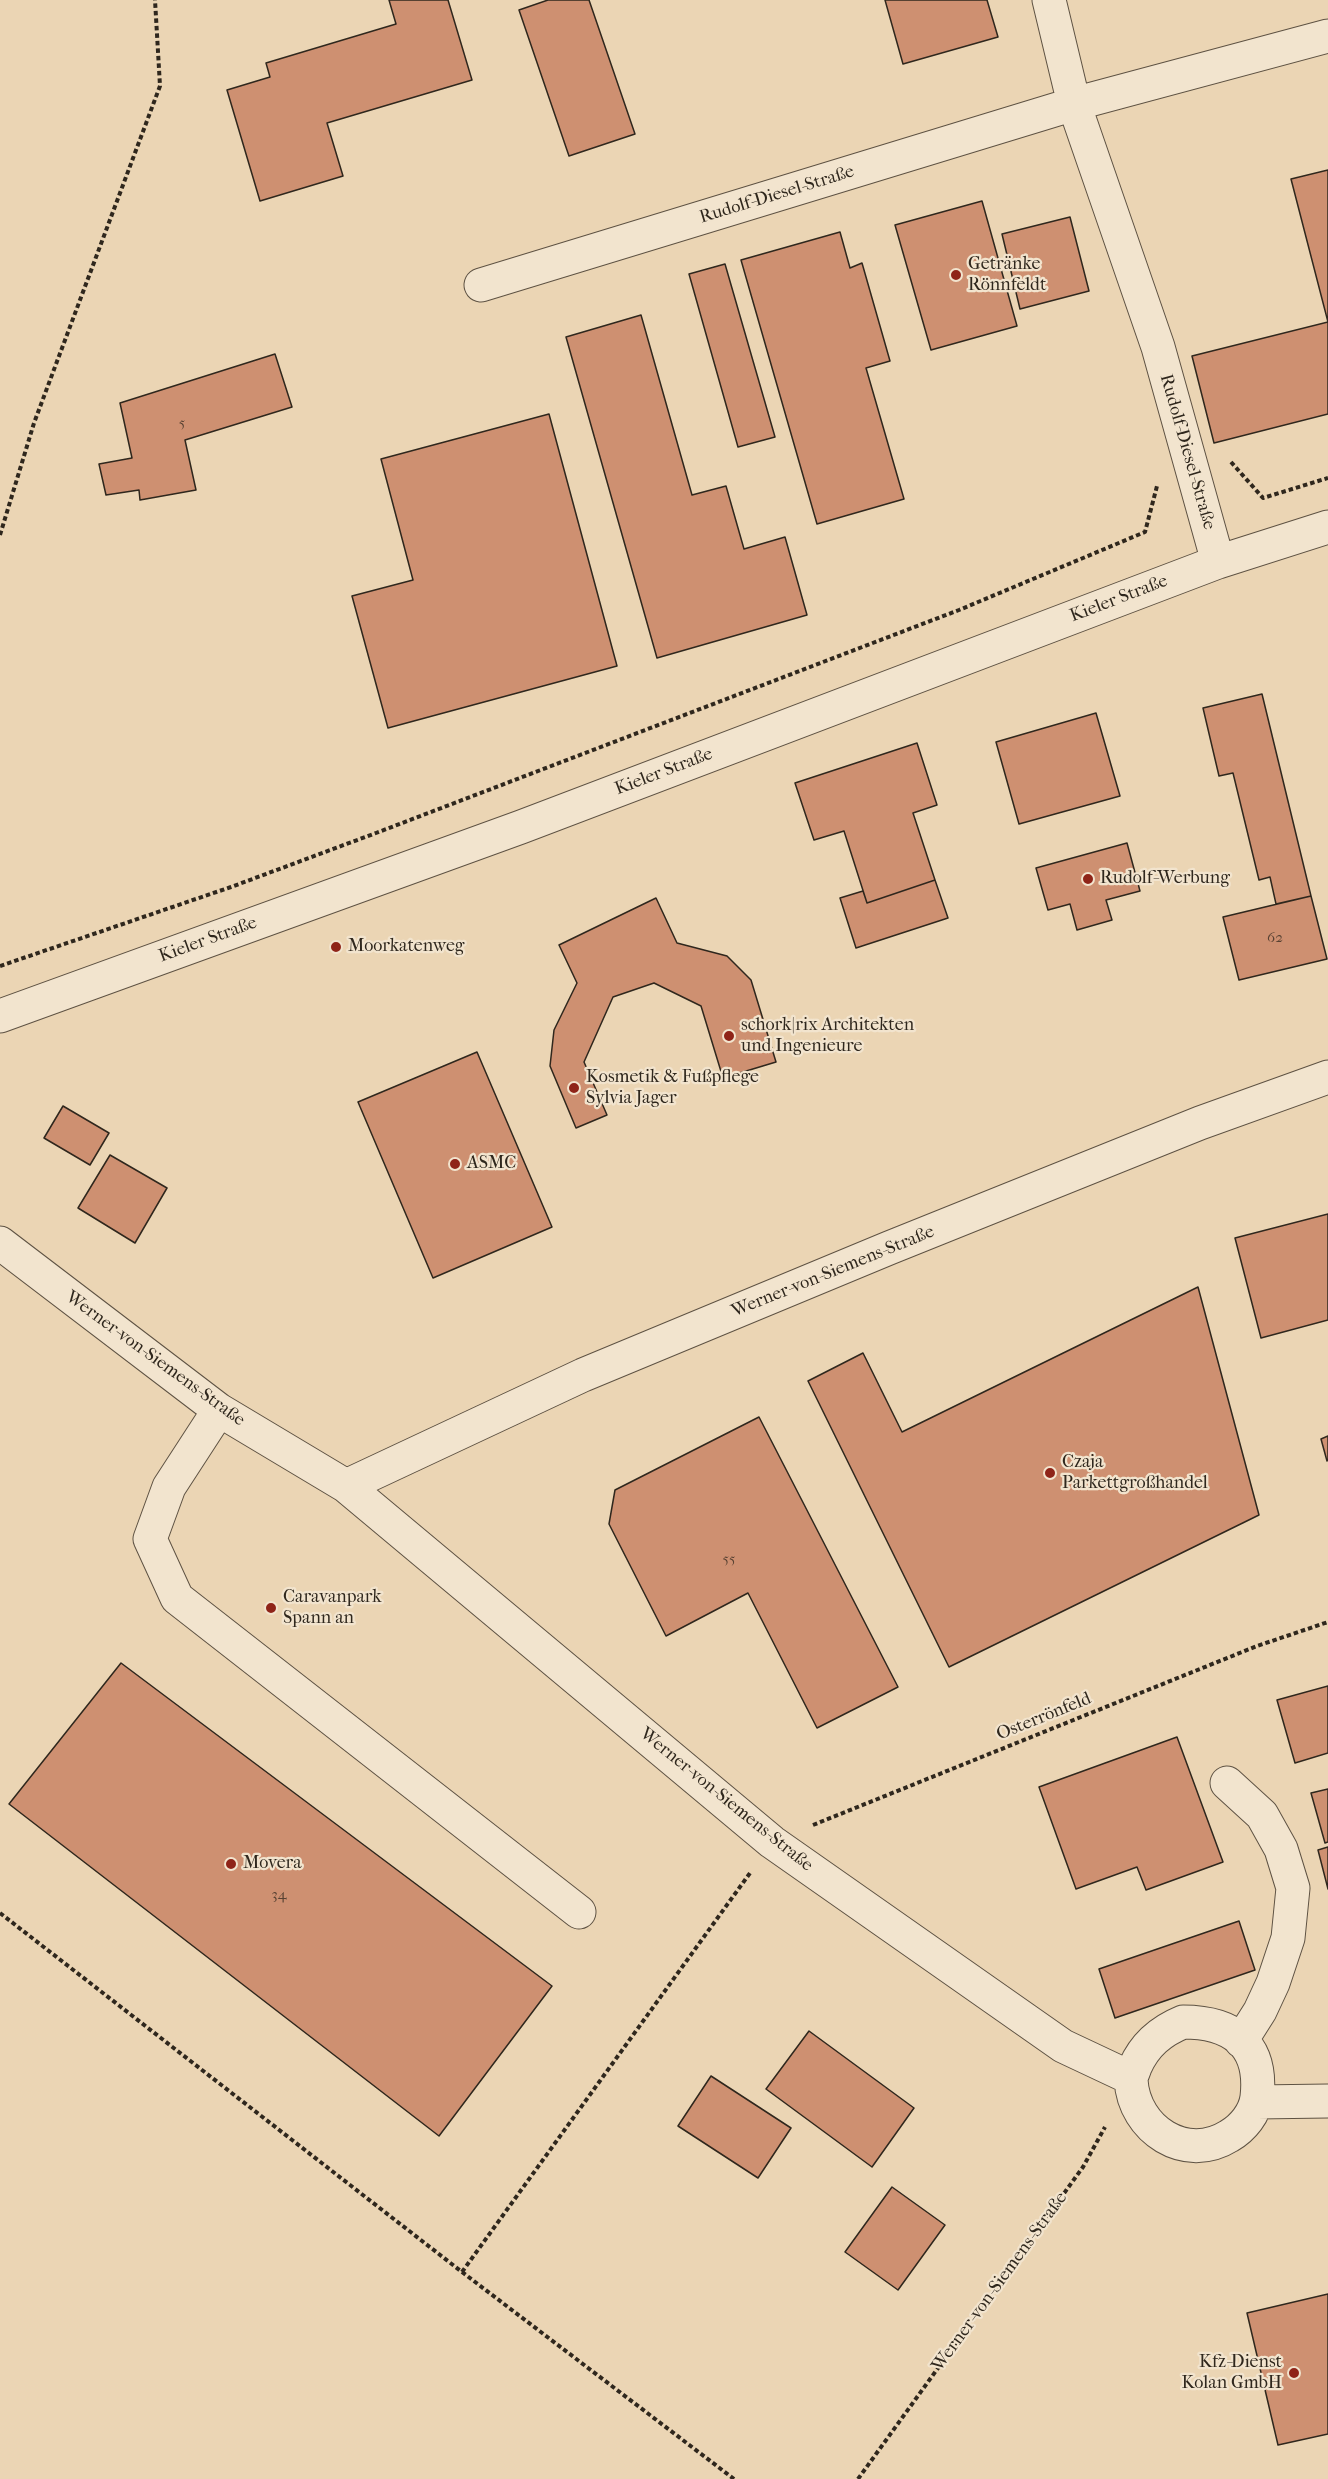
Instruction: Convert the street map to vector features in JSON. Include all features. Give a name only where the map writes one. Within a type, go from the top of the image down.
[{"type":"street","name":"Rudolf-Diesel-Straße","points":[[1055,2],[1074,104],[1158,347],[1218,562]]},
{"type":"street","name":"Rudolf-Diesel-Straße","points":[[481,285],[1074,104],[1328,36]]},
{"type":"street","name":"Kieler Straße","points":[[0,1016],[521,826],[1218,562],[1328,527]]},
{"type":"street","name":"Werner-von-Siemens-Straße","points":[[346,1486],[583,1375],[1167,1136],[1328,1077]]},
{"type":"street","name":"Werner-von-Siemens-Straße","points":[[0,1243],[219,1410],[346,1486],[772,1842],[1063,2046],[1131,2078]]},
{"type":"street","points":[[219,1410],[169,1487],[150,1539],[177,1598],[579,1912]]},
{"type":"street","points":[[1227,1783],[1262,1815],[1281,1850],[1293,1888],[1288,1938],[1273,1983],[1260,2011],[1241,2041]]},
{"type":"street","points":[[1184,2022],[1205,2022],[1227,2029],[1241,2041],[1254,2059],[1259,2080],[1257,2102],[1239,2130],[1220,2142],[1199,2147],[1177,2144],[1156,2132],[1142,2116],[1131,2078],[1149,2043],[1166,2029],[1184,2022]]},
{"type":"street","points":[[1257,2102],[1328,2100]]},
{"type":"path","points":[[0,535],[34,423],[160,86],[155,0]]},
{"type":"path","points":[[0,966],[220,891],[376,833],[1003,592],[1145,532],[1159,477],[1227,458],[1263,498],[1328,478]]},
{"type":"path","name":"Osterrönfeld","points":[[772,1842],[1257,1646],[1328,1622]]},
{"type":"path","points":[[462,2272],[772,1842]]},
{"type":"path","points":[[0,1913],[462,2272],[734,2479]]},
{"type":"path","name":"Werner-von-Siemens-Straße","points":[[858,2479],[1083,2167],[1131,2078]]},
{"type":"building","points":[[389,0],[448,0],[472,80],[327,123],[343,176],[260,201],[227,90],[270,77],[266,63],[396,24]]},
{"type":"building","points":[[548,0],[589,0],[635,134],[569,156],[519,10]]},
{"type":"building","points":[[885,0],[987,0],[998,37],[903,64]]},
{"type":"building","points":[[1328,170],[1328,322],[1291,179]]},
{"type":"building","name":"Getränke Rönnfeldt","points":[[982,201],[1017,326],[931,350],[895,225]]},
{"type":"building","points":[[1070,217],[1089,291],[1020,309],[1002,234]]},
{"type":"building","points":[[840,232],[850,268],[862,263],[890,361],[866,368],[904,499],[817,524],[741,260]]},
{"type":"building","points":[[725,264],[775,437],[738,447],[689,274]]},
{"type":"building","points":[[641,315],[692,495],[726,486],[744,549],[785,537],[807,615],[657,658],[566,337]]},
{"type":"building","points":[[1328,322],[1328,414],[1214,443],[1192,356]]},
{"type":"building","points":[[275,354],[292,407],[185,440],[196,490],[140,500],[139,490],[106,495],[99,464],[132,458],[120,403]]},
{"type":"building","points":[[549,414],[617,666],[388,728],[352,596],[413,580],[381,459]]},
{"type":"building","points":[[1262,694],[1311,896],[1276,904],[1270,877],[1259,880],[1233,773],[1219,776],[1203,708]]},
{"type":"building","points":[[1096,713],[1120,796],[1019,824],[996,742]]},
{"type":"building","points":[[917,743],[937,805],[913,813],[935,880],[867,903],[844,831],[814,840],[795,783]]},
{"type":"building","name":"Rudolf-Werbung","points":[[1127,843],[1140,891],[1106,900],[1112,920],[1077,930],[1070,904],[1048,910],[1036,868]]},
{"type":"building","points":[[935,880],[948,918],[856,948],[840,898],[863,891],[867,903]]},
{"type":"building","points":[[1311,896],[1327,959],[1239,980],[1223,917]]},
{"type":"building","points":[[656,898],[677,943],[727,956],[751,980],[776,1062],[723,1078],[701,1006],[654,983],[613,997],[584,1062],[607,1115],[576,1128],[550,1066],[554,1030],[577,983],[559,945]]},
{"type":"building","name":"ASMC","points":[[477,1052],[552,1227],[433,1278],[358,1102]]},
{"type":"building","points":[[63,1106],[109,1133],[90,1165],[44,1138]]},
{"type":"building","points":[[110,1155],[167,1188],[135,1243],[78,1208]]},
{"type":"building","points":[[1328,1214],[1328,1320],[1261,1338],[1235,1238]]},
{"type":"building","name":"Czaja Parkettgroßhandel","points":[[1198,1287],[1259,1515],[949,1667],[808,1381],[863,1353],[902,1432]]},
{"type":"building","points":[[759,1417],[898,1687],[817,1728],[748,1593],[666,1636],[609,1524],[615,1490]]},
{"type":"building","points":[[1328,1436],[1328,1460],[1327,1461],[1321,1439]]},
{"type":"building","points":[[121,1663],[552,1986],[439,2136],[9,1804]]},
{"type":"building","points":[[1328,1686],[1328,1753],[1295,1763],[1277,1700]]},
{"type":"building","points":[[1177,1737],[1223,1862],[1146,1890],[1137,1867],[1076,1889],[1039,1787]]},
{"type":"building","points":[[1328,1789],[1328,1842],[1325,1843],[1311,1793]]},
{"type":"building","points":[[1328,1847],[1328,1889],[1318,1850]]},
{"type":"building","points":[[1239,1921],[1255,1970],[1115,2018],[1099,1969]]},
{"type":"building","points":[[809,2031],[914,2108],[872,2167],[766,2089]]},
{"type":"building","points":[[711,2076],[791,2128],[758,2178],[678,2126]]},
{"type":"building","points":[[892,2187],[945,2225],[898,2290],[845,2252]]},
{"type":"building","name":"Kfz-Dienst Kolan GmbH","points":[[1328,2294],[1328,2434],[1278,2445],[1247,2313]]},
{"type":"place","name":"Getränke Rönnfeldt","points":[[956,275]]},
{"type":"place","name":"Rudolf-Werbung","points":[[1088,879]]},
{"type":"place","name":"Moorkatenweg","points":[[336,947]]},
{"type":"place","name":"schork|rix Architekten und Ingenieure","points":[[729,1036]]},
{"type":"place","name":"Kosmetik & Fußpflege Sylvia Jager","points":[[574,1088]]},
{"type":"place","name":"ASMC","points":[[455,1164]]},
{"type":"place","name":"Czaja Parkettgroßhandel","points":[[1050,1473]]},
{"type":"place","name":"Caravanpark Spann an","points":[[271,1608]]},
{"type":"place","name":"Movera","points":[[231,1864]]},
{"type":"place","name":"Kfz-Dienst Kolan GmbH","points":[[1294,2373]]}]
